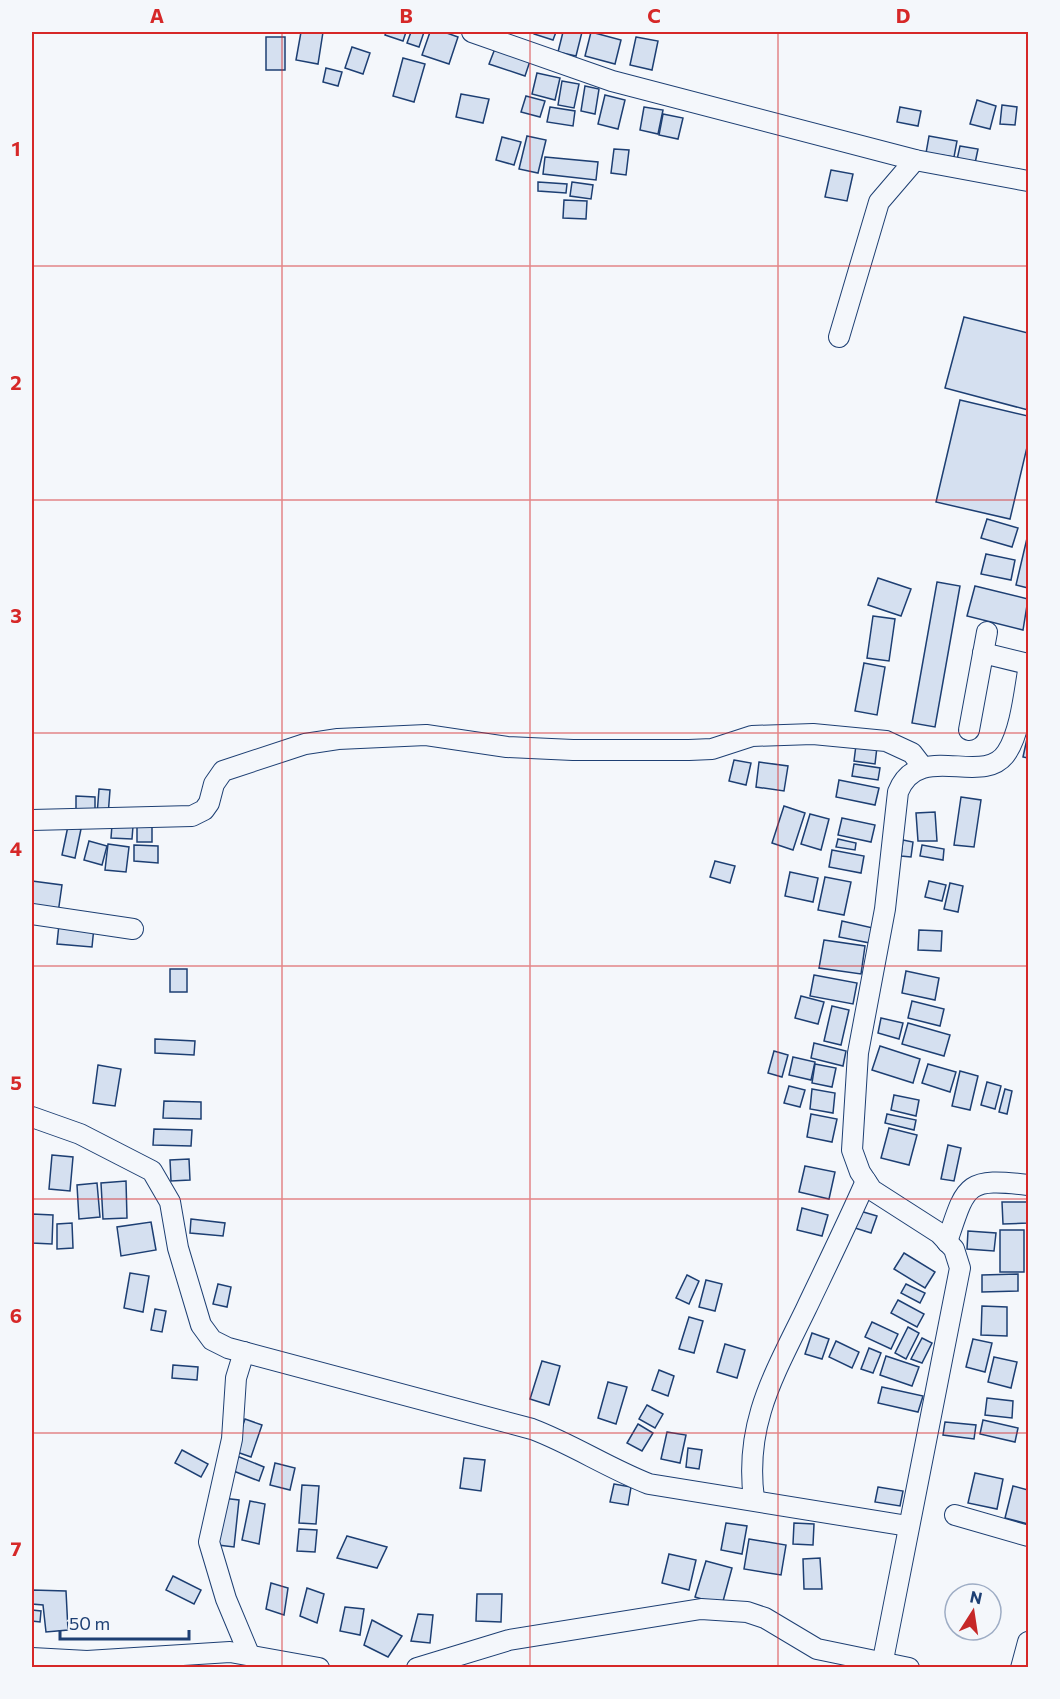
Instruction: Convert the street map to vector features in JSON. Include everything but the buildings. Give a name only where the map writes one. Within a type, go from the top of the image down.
[{"type":"street","points":[[472,32],[612,81],[915,160],[1029,181]]},
{"type":"street","points":[[839,337],[879,202],[915,160]]},
{"type":"street","points":[[969,730],[987,632]]},
{"type":"street","points":[[983,653],[1029,664]]},
{"type":"street","points":[[883,1660],[956,1298],[960,1268],[954,1249],[939,1233],[872,1190],[866,1181],[852,1150],[858,1053],[885,909],[898,792],[903,781],[922,766],[986,765],[999,762],[1008,752],[1020,715],[1029,671]]},
{"type":"street","points":[[32,820],[192,816],[204,810],[209,803],[214,784],[223,771],[305,744],[338,739],[426,735],[507,747],[573,750],[689,750],[712,749],[753,736],[813,734],[886,741],[912,753],[922,766]]},
{"type":"street","points":[[32,914],[134,929]]},
{"type":"street","points":[[32,1117],[90,1139],[152,1172],[170,1202],[178,1248],[201,1325],[212,1340],[244,1352],[316,1369],[532,1429],[564,1441],[617,1472],[648,1484],[754,1499],[909,1526]]},
{"type":"street","points":[[754,1499],[750,1469],[756,1426],[767,1389],[866,1181]]},
{"type":"street","points":[[947,1242],[960,1204],[973,1186],[985,1181],[1029,1185]]},
{"type":"street","points":[[244,1352],[236,1378],[232,1439],[209,1542],[226,1599],[249,1654]]},
{"type":"street","points":[[955,1515],[1029,1536]]},
{"type":"street","points":[[417,1668],[509,1640],[701,1609],[747,1612],[765,1618],[817,1649],[883,1660],[909,1668]]},
{"type":"street","points":[[1021,1668],[1029,1642]]},
{"type":"street","points":[[32,1658],[87,1661],[230,1652],[319,1668]]}]
